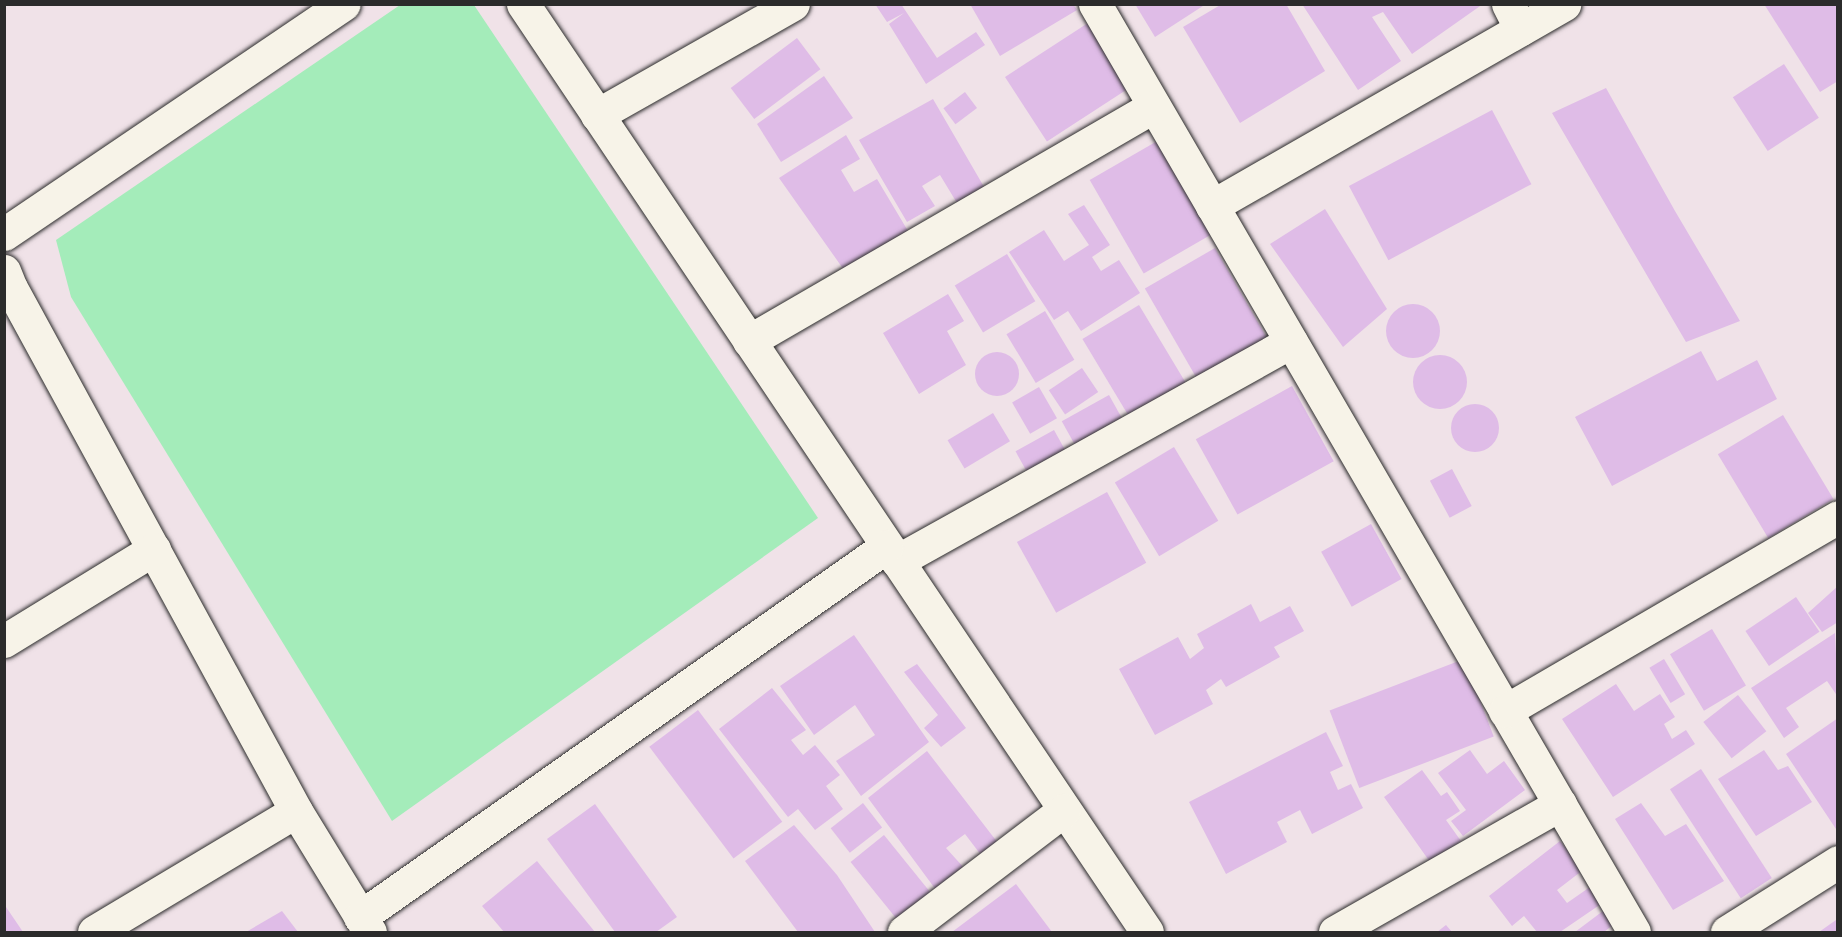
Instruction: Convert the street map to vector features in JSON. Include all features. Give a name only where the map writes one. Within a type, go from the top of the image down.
[{"type":"street","points":[[4,234],[344,4]]},
{"type":"street","points":[[523,4],[1147,933]]},
{"type":"street","points":[[597,115],[793,4]]},
{"type":"street","points":[[1095,4],[1634,933]]},
{"type":"street","points":[[1212,206],[1514,17],[1564,4]]},
{"type":"street","points":[[748,341],[1154,106]]},
{"type":"street","points":[[6,284],[154,549],[296,811],[365,925],[892,554],[1291,342]]},
{"type":"street","points":[[1505,711],[1838,517]]},
{"type":"street","points":[[4,641],[154,549]]},
{"type":"street","points":[[1335,933],[1560,804]]},
{"type":"street","points":[[904,933],[1064,810]]},
{"type":"street","points":[[94,933],[296,811]]},
{"type":"street","points":[[1727,933],[1838,862]]},
{"type":"green space","points":[[400,5],[474,5],[818,518],[392,821],[71,297],[56,240]]},
{"type":"building","points":[[875,4],[901,4],[937,58],[976,32],[985,45],[926,84],[889,24],[904,13],[887,22]]},
{"type":"building","points":[[970,4],[1073,4],[1077,10],[1000,56]]},
{"type":"building","points":[[1135,4],[1206,4],[1155,37]]},
{"type":"building","points":[[1222,4],[1286,4],[1325,71],[1240,123],[1183,27]]},
{"type":"building","points":[[1302,4],[1483,4],[1412,54],[1383,12],[1372,17],[1401,61],[1358,90]]},
{"type":"building","points":[[1764,4],[1838,4],[1838,81],[1820,92]]},
{"type":"building","points":[[1088,23],[1130,88],[1047,141],[1005,77]]},
{"type":"building","points":[[797,38],[820,69],[754,119],[731,88]]},
{"type":"building","points":[[1784,64],[1819,118],[1768,151],[1733,97]]},
{"type":"building","points":[[824,76],[853,118],[781,162],[757,124]]},
{"type":"building","points":[[1606,88],[1740,321],[1686,342],[1552,113]]},
{"type":"building","points":[[965,92],[977,108],[955,124],[943,108]]},
{"type":"building","points":[[933,99],[987,192],[960,208],[940,175],[922,186],[935,206],[907,222],[859,140]]},
{"type":"building","points":[[1492,110],[1531,184],[1388,260],[1349,186]]},
{"type":"building","points":[[846,135],[860,159],[841,170],[854,192],[877,179],[908,231],[844,270],[779,178]]},
{"type":"building","points":[[1159,140],[1213,234],[1144,274],[1090,180]]},
{"type":"building","points":[[1084,205],[1110,245],[1092,257],[1101,271],[1119,260],[1140,293],[1081,331],[1068,311],[1054,320],[1009,252],[1044,230],[1064,261],[1089,245],[1068,214]]},
{"type":"building","points":[[1325,209],[1387,309],[1343,347],[1270,244]]},
{"type":"building","points":[[1215,248],[1269,342],[1199,382],[1145,288]]},
{"type":"building","points":[[1007,254],[1035,301],[983,333],[955,285]]},
{"type":"building","points":[[948,294],[964,321],[947,331],[966,365],[919,394],[883,333]]},
{"type":"building","points":[[1413,304],[1423,306],[1432,312],[1438,321],[1440,331],[1438,341],[1432,350],[1423,356],[1413,358],[1403,356],[1394,350],[1388,341],[1386,331],[1388,321],[1394,312],[1403,306]]},
{"type":"building","points":[[1139,305],[1189,389],[1133,423],[1082,339]]},
{"type":"building","points":[[1045,311],[1074,360],[1036,383],[1006,334]]},
{"type":"building","points":[[1701,351],[1717,381],[1757,360],[1777,399],[1612,486],[1575,417]]},
{"type":"building","points":[[997,352],[1012,359],[1019,374],[1012,389],[997,396],[982,389],[975,374],[982,359]]},
{"type":"building","points":[[1435,355],[1445,355],[1455,359],[1463,367],[1467,382],[1463,397],[1455,405],[1445,409],[1435,409],[1425,405],[1417,397],[1413,387],[1413,377],[1417,367],[1425,359]]},
{"type":"building","points":[[1082,368],[1098,392],[1065,414],[1049,390]]},
{"type":"building","points":[[1292,386],[1334,461],[1237,515],[1196,439]]},
{"type":"building","points":[[1039,387],[1057,418],[1030,434],[1012,402]]},
{"type":"building","points":[[1109,395],[1124,422],[1077,448],[1062,421]]},
{"type":"building","points":[[1470,404],[1480,404],[1492,411],[1499,423],[1499,433],[1492,445],[1480,452],[1470,452],[1455,441],[1451,433],[1451,423],[1462,408]]},
{"type":"building","points":[[993,413],[1010,441],[965,469],[948,440]]},
{"type":"building","points":[[1783,415],[1833,499],[1768,538],[1718,454]]},
{"type":"building","points":[[1054,430],[1067,453],[1028,474],[1016,451]]},
{"type":"building","points":[[1174,447],[1218,521],[1159,556],[1115,483]]},
{"type":"building","points":[[1452,469],[1472,506],[1450,518],[1430,481]]},
{"type":"building","points":[[1107,492],[1146,563],[1056,613],[1017,542]]},
{"type":"building","points":[[1371,524],[1402,579],[1352,607],[1321,552]]},
{"type":"building","points":[[1838,586],[1838,622],[1822,632],[1808,613]]},
{"type":"building","points":[[1796,597],[1819,632],[1769,666],[1745,631]]},
{"type":"building","points":[[1251,604],[1260,622],[1290,606],[1304,631],[1274,647],[1280,657],[1226,687],[1221,679],[1206,690],[1213,704],[1155,735],[1119,669],[1178,637],[1190,659],[1204,648],[1197,634]]},
{"type":"building","points":[[1712,629],[1746,686],[1704,711],[1670,654]]},
{"type":"building","points":[[1835,633],[1838,697],[1827,681],[1786,708],[1799,727],[1784,738],[1751,688]]},
{"type":"building","points":[[854,635],[929,742],[861,796],[836,761],[875,735],[855,705],[814,735],[780,686]]},
{"type":"building","points":[[1464,659],[1494,736],[1359,788],[1330,711]]},
{"type":"building","points":[[1664,659],[1685,694],[1671,703],[1649,668]]},
{"type":"building","points":[[917,664],[966,728],[941,747],[924,728],[938,715],[904,672]]},
{"type":"building","points":[[1616,684],[1634,711],[1660,694],[1675,717],[1664,724],[1672,739],[1686,730],[1695,744],[1613,797],[1562,719]]},
{"type":"building","points":[[772,688],[806,730],[791,740],[803,755],[815,745],[840,775],[826,786],[843,809],[815,830],[798,809],[788,817],[719,729]]},
{"type":"building","points":[[1738,695],[1766,731],[1732,758],[1703,722]]},
{"type":"building","points":[[698,710],[782,822],[734,859],[649,747]]},
{"type":"building","points":[[1838,718],[1838,832],[1786,754]]},
{"type":"building","points":[[1326,732],[1343,766],[1330,772],[1338,790],[1351,784],[1363,808],[1312,834],[1300,810],[1277,822],[1287,842],[1226,874],[1189,802]]},
{"type":"building","points":[[1470,750],[1487,774],[1504,761],[1525,790],[1463,836],[1451,821],[1466,810],[1438,773]]},
{"type":"building","points":[[1764,750],[1778,770],[1788,766],[1812,802],[1756,836],[1718,779]]},
{"type":"building","points":[[927,751],[998,843],[981,855],[965,834],[946,848],[966,870],[939,894],[868,798]]},
{"type":"building","points":[[1701,769],[1772,878],[1741,898],[1670,789]]},
{"type":"building","points":[[1422,770],[1441,796],[1447,792],[1460,811],[1446,820],[1461,841],[1430,862],[1384,797]]},
{"type":"building","points":[[863,803],[882,827],[850,853],[831,828]]},
{"type":"building","points":[[1641,803],[1665,836],[1686,824],[1724,881],[1673,910],[1615,819]]},
{"type":"building","points":[[595,804],[677,917],[656,932],[615,932],[547,839]]},
{"type":"building","points":[[794,825],[837,875],[875,932],[798,932],[745,861]]},
{"type":"building","points":[[884,835],[934,897],[901,924],[851,862]]},
{"type":"building","points":[[1560,841],[1583,870],[1557,890],[1567,903],[1590,887],[1601,904],[1560,932],[1537,932],[1524,916],[1512,926],[1489,896]]},
{"type":"building","points":[[537,861],[595,932],[504,932],[482,906]]},
{"type":"building","points":[[1016,884],[1052,932],[952,932]]},
{"type":"building","points":[[4,904],[23,932],[4,932]]},
{"type":"building","points":[[282,911],[298,932],[246,932]]},
{"type":"building","points":[[1603,911],[1614,924],[1604,932],[1575,932]]},
{"type":"building","points":[[1836,920],[1838,932],[1819,932]]},
{"type":"building","points":[[1446,925],[1452,932],[1437,932]]}]
